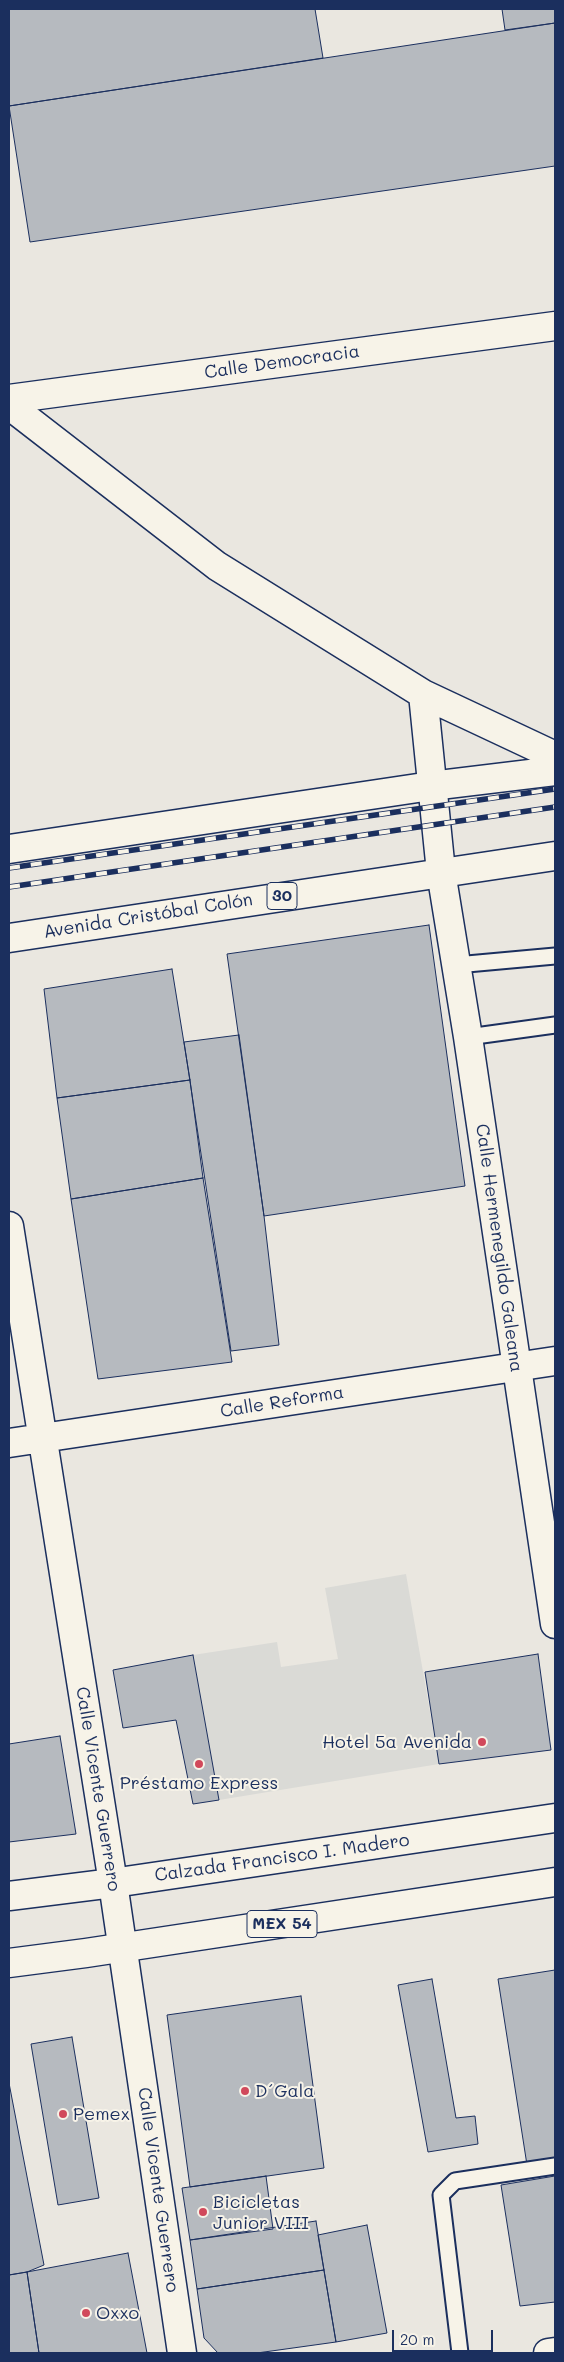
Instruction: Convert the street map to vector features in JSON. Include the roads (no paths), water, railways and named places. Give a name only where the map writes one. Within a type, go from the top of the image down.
[{"type":"street","name":"Calle Democracia","points":[[9,399],[555,326]]},
{"type":"street","points":[[9,405],[217,566],[423,694],[555,756]]},
{"type":"street","name":"Calle Hermenegildo Galeana","points":[[423,694],[441,872],[468,1037],[555,1624]]},
{"type":"street","points":[[9,849],[431,786],[555,771]]},
{"type":"street","name":"Avenida Cristóbal Colón","points":[[9,938],[555,856]]},
{"type":"street","name":"Calle Vicente Guerrero","points":[[9,1226],[113,1883],[182,2353]]},
{"type":"street","name":"Calle Reforma","points":[[9,1443],[555,1361]]},
{"type":"street","name":"Calzada Francisco I. Madero","points":[[9,1896],[113,1883],[555,1818]]},
{"type":"street","name":"MEX 54","points":[[9,1963],[122,1948],[555,1882]]},
{"type":"street","points":[[548,2353],[555,2352]]},
{"type":"lane","points":[[456,965],[555,956]]},
{"type":"lane","points":[[468,1037],[555,1025]]},
{"type":"lane","points":[[460,2353],[441,2195],[455,2181],[555,2166]]},
{"type":"railway","points":[[9,868],[555,789]]},
{"type":"railway","points":[[9,887],[555,807]]},
{"type":"place","name":"Hotel 5a Avenida","points":[[482,1742]]},
{"type":"place","name":"Préstamo Express","points":[[199,1764]]},
{"type":"place","name":"D´Gala","points":[[245,2091]]},
{"type":"place","name":"Pemex","points":[[63,2114]]},
{"type":"place","name":"Bicicletas Junior VIII","points":[[203,2212]]},
{"type":"place","name":"Oxxo","points":[[86,2313]]}]
